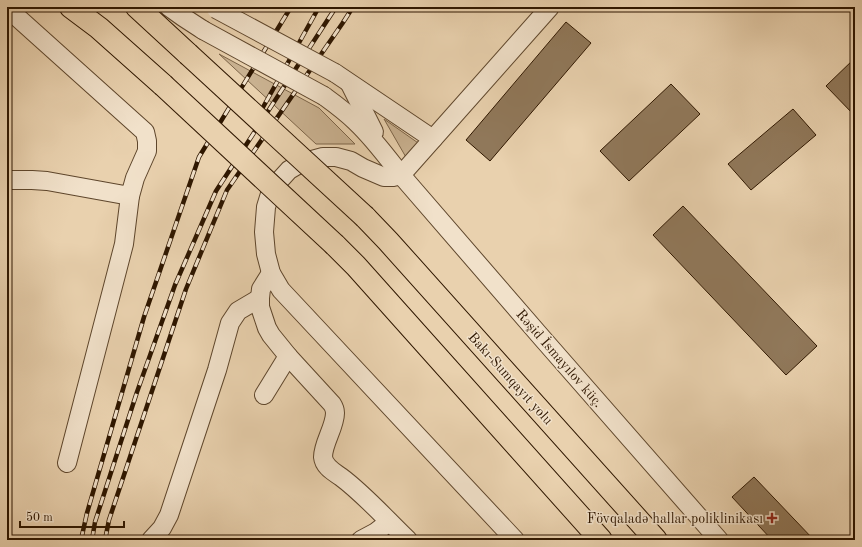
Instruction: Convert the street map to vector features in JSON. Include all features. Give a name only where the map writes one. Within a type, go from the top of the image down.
[{"type":"highway","points":[[71,7],[99,28]]},
{"type":"highway","points":[[76,7],[163,85],[356,266],[601,540]]},
{"type":"highway","name":"Bakı-Sumqayıt yolu","points":[[137,7],[365,217],[656,540]]},
{"type":"street","points":[[169,7],[203,30],[324,96],[340,107],[357,122],[385,153]]},
{"type":"street","points":[[515,540],[281,290],[271,273],[266,254],[264,232],[266,207],[270,194],[279,181],[301,162],[323,156],[336,157],[351,161],[384,177],[401,175],[550,7]]},
{"type":"street","points":[[7,8],[145,132],[147,141],[147,151],[135,178],[130,196],[124,244],[67,463]]},
{"type":"street","points":[[214,8],[342,77],[433,139]]},
{"type":"street","points":[[342,77],[385,153]]},
{"type":"street","name":"Rəşid İsmayılov küç.","points":[[385,153],[401,175],[719,540]]},
{"type":"street","points":[[7,180],[47,181],[130,196]]},
{"type":"street","points":[[271,273],[261,289],[260,298],[260,306],[267,328],[271,336],[288,356],[332,404],[335,411],[335,417],[323,458],[325,464],[347,481],[408,540]]},
{"type":"street","points":[[151,540],[162,528],[169,515],[217,370],[230,323],[238,311],[260,298]]},
{"type":"street","points":[[264,395],[288,356]]},
{"type":"street","points":[[366,539],[389,522]]},
{"type":"shaded area","points":[[219,54],[319,108],[355,144],[316,144]]},
{"type":"shaded area","points":[[384,119],[421,145],[407,159]]},
{"type":"building","points":[[566,22],[591,43],[490,161],[466,140]]},
{"type":"building","points":[[855,58],[855,116],[826,86]]},
{"type":"building","points":[[671,84],[700,114],[629,181],[600,151]]},
{"type":"building","points":[[793,109],[816,135],[751,190],[728,164]]},
{"type":"building","points":[[683,206],[817,346],[786,375],[653,235]]},
{"type":"building","name":"Fövqaladə hallar poliklinikası","points":[[754,477],[814,540],[772,540],[732,497]]},
{"type":"railway","points":[[81,540],[87,513],[144,317],[199,157],[291,7]]},
{"type":"railway","points":[[257,118],[319,7]]},
{"type":"railway","points":[[92,540],[95,522],[137,392],[175,285],[216,191],[336,7]]},
{"type":"railway","points":[[105,540],[109,520],[186,289],[227,190],[353,7]]},
{"type":"place","name":"Fövqaladə hallar poliklinikası","points":[[772,518]]}]
